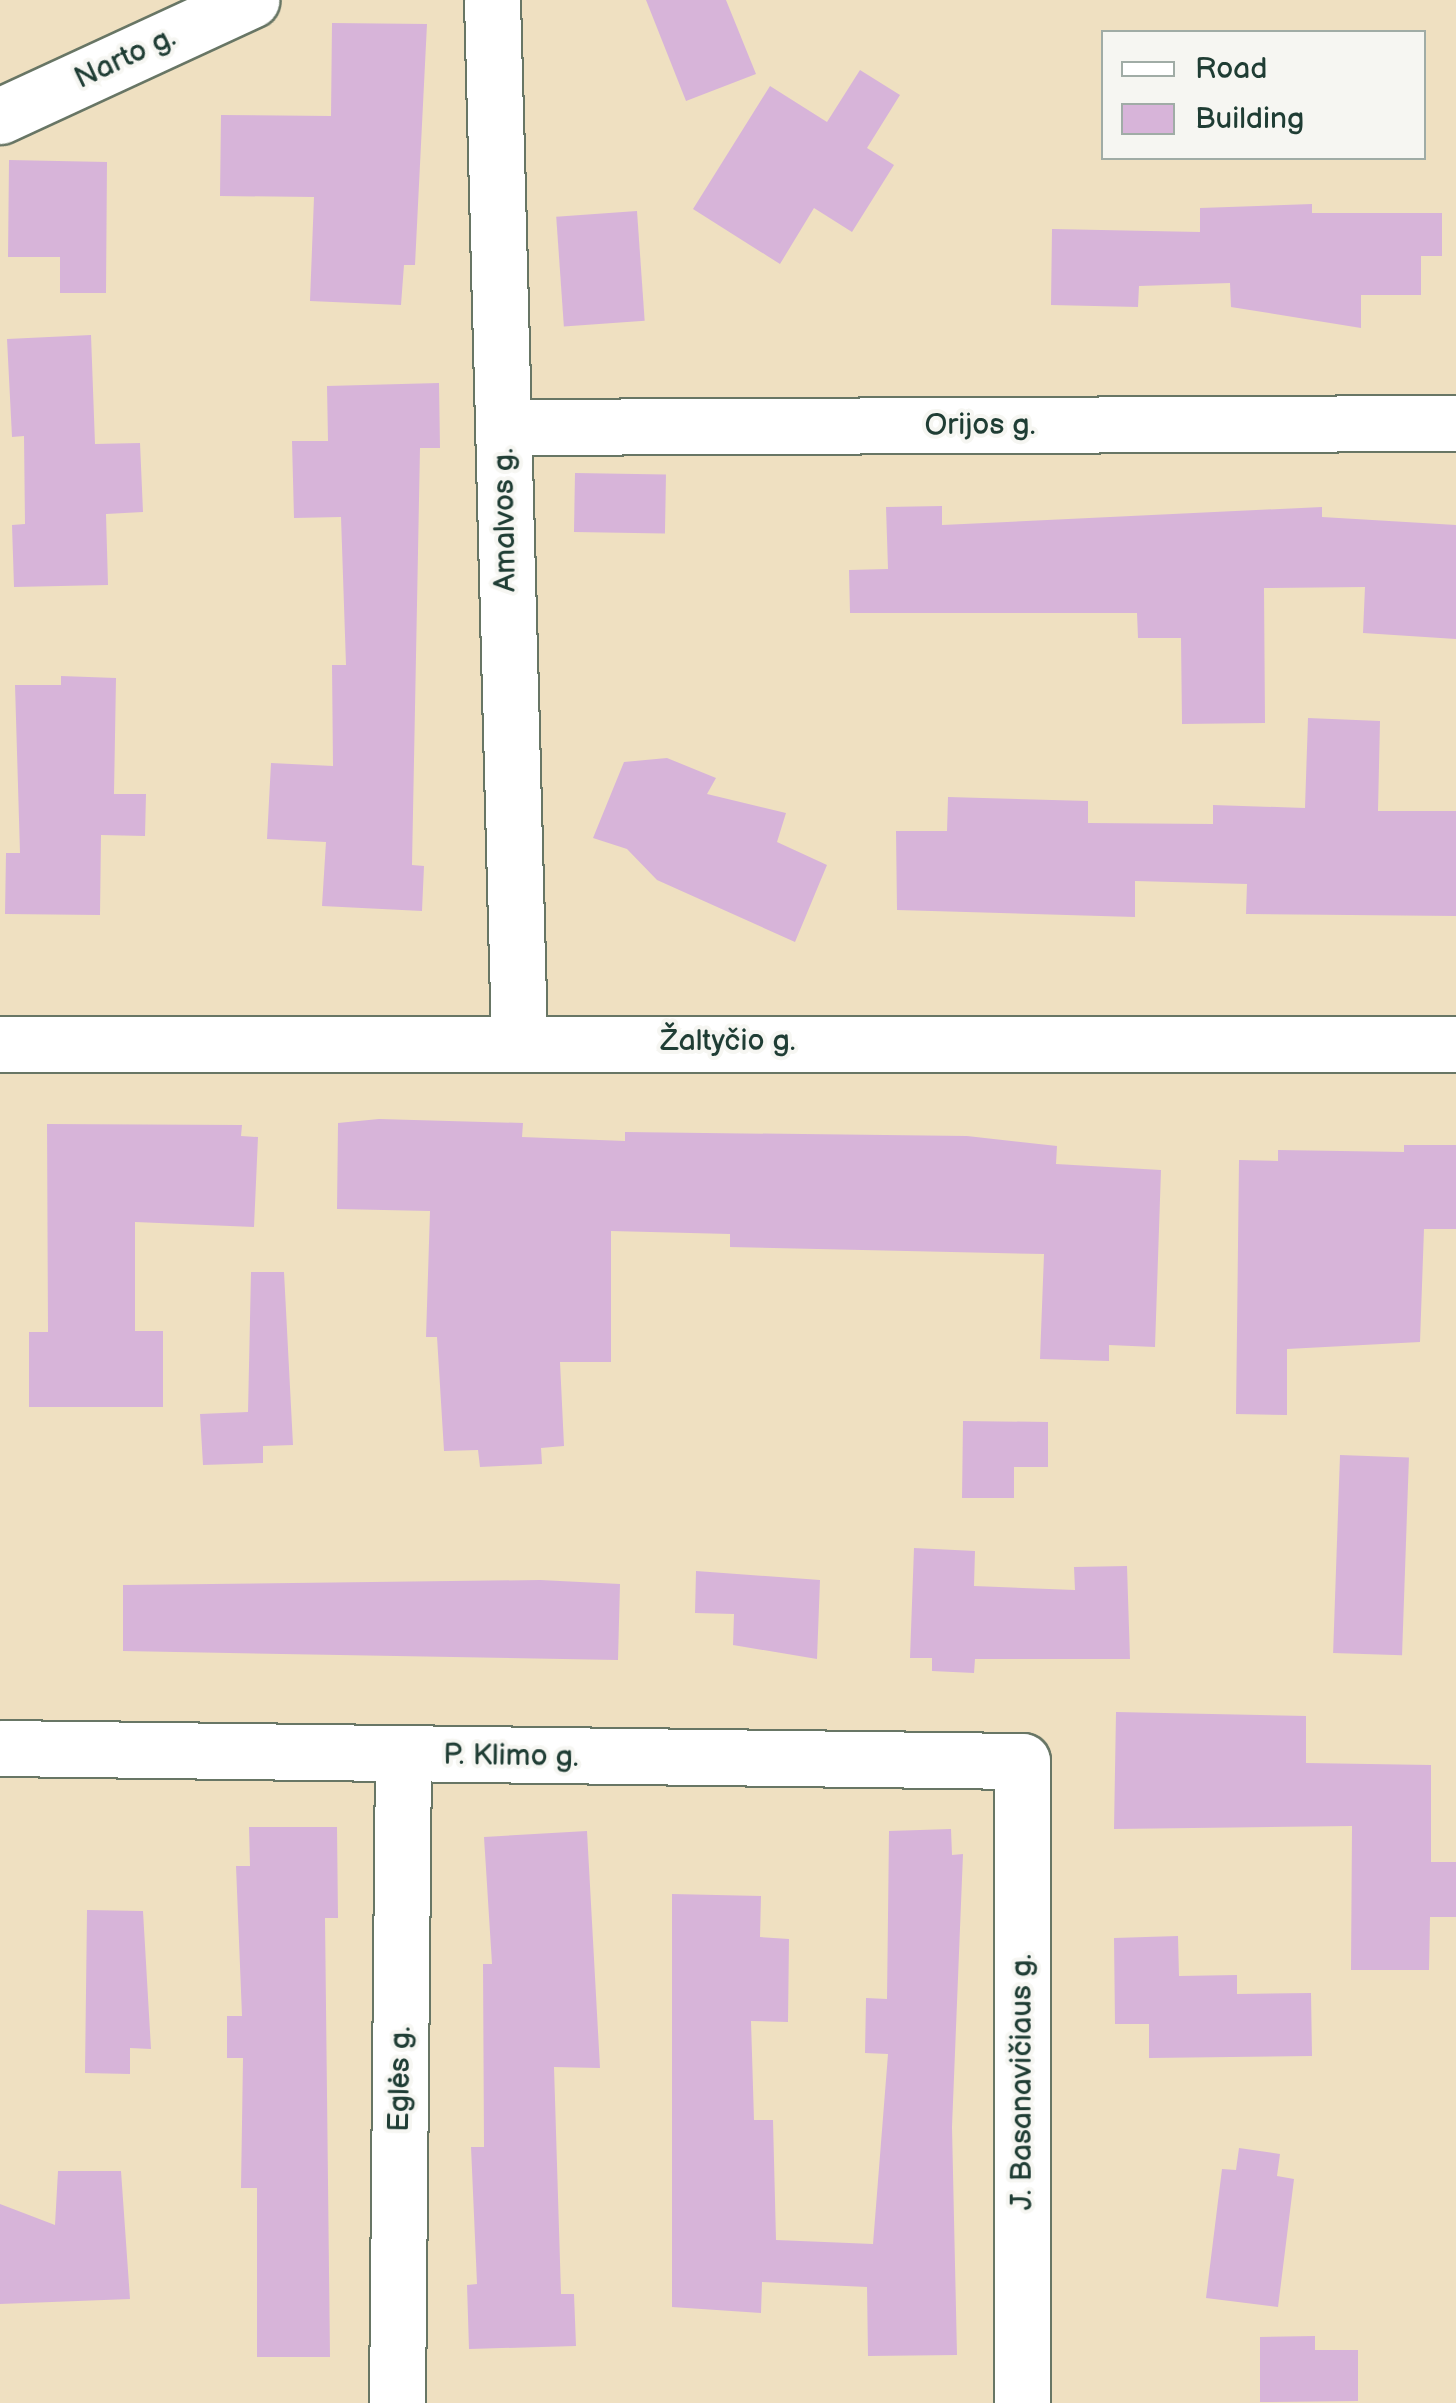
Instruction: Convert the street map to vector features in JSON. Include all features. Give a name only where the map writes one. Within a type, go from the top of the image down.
[{"type":"street","name":"Narto g.","points":[[0,116],[251,0]]},
{"type":"street","name":"Amalvos g.","points":[[492,0],[519,1040]]},
{"type":"street","name":"Orijos g.","points":[[503,427],[1456,423]]},
{"type":"street","name":"Žaltyčio g.","points":[[0,1044],[519,1040],[1456,1044]]},
{"type":"street","name":"P. Klimo g.","points":[[0,1748],[1022,1761]]},
{"type":"street","name":"Eglės g.","points":[[397,2403],[404,1755]]},
{"type":"street","name":"J. Basanavičiaus g.","points":[[1022,1761],[1022,2403]]},
{"type":"building","points":[[646,0],[726,0],[756,74],[686,101]]},
{"type":"building","points":[[332,23],[427,24],[415,265],[404,265],[401,305],[310,301],[314,197],[220,196],[221,115],[331,116]]},
{"type":"building","points":[[860,70],[900,95],[867,148],[894,165],[852,232],[814,208],[780,264],[693,209],[770,86],[827,122]]},
{"type":"building","points":[[9,160],[107,162],[106,293],[60,293],[60,257],[8,257]]},
{"type":"building","points":[[1312,204],[1312,213],[1442,213],[1442,256],[1421,256],[1421,295],[1361,295],[1361,328],[1231,307],[1230,283],[1139,286],[1138,307],[1051,305],[1052,229],[1200,232],[1200,208]]},
{"type":"building","points":[[637,211],[645,321],[564,326],[556,217]]},
{"type":"building","points":[[91,335],[95,444],[140,443],[143,512],[106,514],[108,585],[14,587],[12,525],[25,524],[24,436],[12,437],[7,339]]},
{"type":"building","points":[[439,383],[440,448],[420,448],[412,865],[424,866],[422,911],[322,906],[326,842],[267,839],[271,763],[333,766],[332,665],[346,665],[341,517],[294,518],[292,441],[328,441],[327,386]]},
{"type":"building","points":[[575,473],[666,475],[665,534],[574,532]]},
{"type":"building","points":[[942,506],[942,525],[1322,507],[1322,517],[1456,525],[1456,639],[1363,633],[1365,587],[1264,588],[1265,723],[1182,724],[1181,638],[1138,638],[1137,613],[850,613],[849,570],[888,569],[886,507]]},
{"type":"building","points":[[61,676],[116,678],[114,794],[146,794],[145,836],[101,835],[100,915],[5,914],[6,853],[20,853],[15,685],[61,685]]},
{"type":"building","points":[[1308,718],[1380,721],[1378,811],[1456,811],[1456,916],[1246,914],[1247,884],[1135,881],[1135,917],[897,910],[896,831],[947,831],[948,797],[1088,801],[1088,823],[1213,824],[1213,805],[1305,808]]},
{"type":"building","points":[[667,758],[716,778],[707,794],[786,813],[777,842],[827,865],[795,942],[657,880],[627,849],[593,838],[624,762]]},
{"type":"building","points":[[379,1119],[523,1123],[522,1137],[625,1141],[625,1132],[967,1136],[1057,1146],[1056,1164],[1161,1170],[1155,1347],[1109,1345],[1109,1361],[1040,1359],[1044,1254],[730,1247],[730,1234],[611,1231],[611,1362],[560,1362],[564,1446],[541,1448],[542,1464],[480,1467],[478,1450],[444,1451],[437,1337],[426,1337],[430,1211],[337,1209],[338,1123]]},
{"type":"building","points":[[47,1124],[242,1125],[241,1136],[258,1137],[254,1227],[135,1222],[135,1331],[163,1331],[163,1407],[29,1407],[29,1332],[48,1332]]},
{"type":"building","points":[[1404,1145],[1456,1145],[1456,1229],[1424,1229],[1420,1342],[1287,1349],[1287,1415],[1236,1414],[1239,1160],[1278,1161],[1278,1150],[1404,1152]]},
{"type":"building","points":[[251,1272],[284,1272],[293,1445],[263,1446],[263,1463],[203,1465],[200,1414],[248,1412]]},
{"type":"building","points":[[963,1421],[1048,1422],[1048,1467],[1014,1467],[1014,1498],[962,1498]]},
{"type":"building","points":[[1340,1455],[1409,1457],[1402,1655],[1333,1653]]},
{"type":"building","points":[[914,1548],[975,1551],[974,1586],[1075,1590],[1074,1567],[1127,1566],[1130,1659],[975,1659],[974,1673],[932,1671],[932,1658],[910,1658]]},
{"type":"building","points":[[696,1571],[820,1580],[817,1659],[733,1645],[734,1614],[695,1613]]},
{"type":"building","points":[[540,1580],[620,1584],[618,1660],[123,1651],[123,1585]]},
{"type":"building","points":[[1116,1712],[1306,1716],[1306,1763],[1431,1765],[1431,1862],[1456,1862],[1456,1917],[1430,1917],[1429,1970],[1351,1970],[1352,1826],[1114,1829]]},
{"type":"building","points":[[249,1827],[337,1827],[338,1918],[325,1918],[330,2357],[257,2357],[257,2188],[241,2188],[243,2058],[227,2058],[227,2016],[242,2016],[236,1866],[250,1866]]},
{"type":"building","points":[[951,1829],[952,1855],[963,1854],[952,2127],[957,2355],[868,2356],[867,2287],[762,2282],[761,2313],[672,2307],[672,1894],[761,1896],[760,1937],[789,1939],[788,2022],[751,2021],[754,2120],[773,2120],[776,2240],[873,2244],[888,2054],[865,2053],[866,1998],[887,1999],[889,1831]]},
{"type":"building","points":[[587,1831],[600,2068],[554,2067],[561,2294],[574,2294],[576,2346],[469,2349],[467,2285],[477,2284],[471,2147],[484,2147],[483,1964],[492,1964],[484,1837]]},
{"type":"building","points":[[87,1910],[143,1911],[151,2049],[130,2048],[130,2074],[85,2073]]},
{"type":"building","points":[[1178,1936],[1179,1976],[1237,1975],[1237,1994],[1311,1993],[1312,2056],[1149,2058],[1149,2024],[1115,2024],[1114,1938]]},
{"type":"building","points":[[1239,2148],[1280,2154],[1277,2176],[1294,2179],[1278,2307],[1206,2298],[1222,2169],[1236,2170]]},
{"type":"building","points":[[58,2171],[121,2171],[130,2299],[0,2304],[0,2204],[55,2225]]},
{"type":"building","points":[[1315,2336],[1315,2350],[1358,2350],[1358,2401],[1260,2402],[1260,2337]]}]
